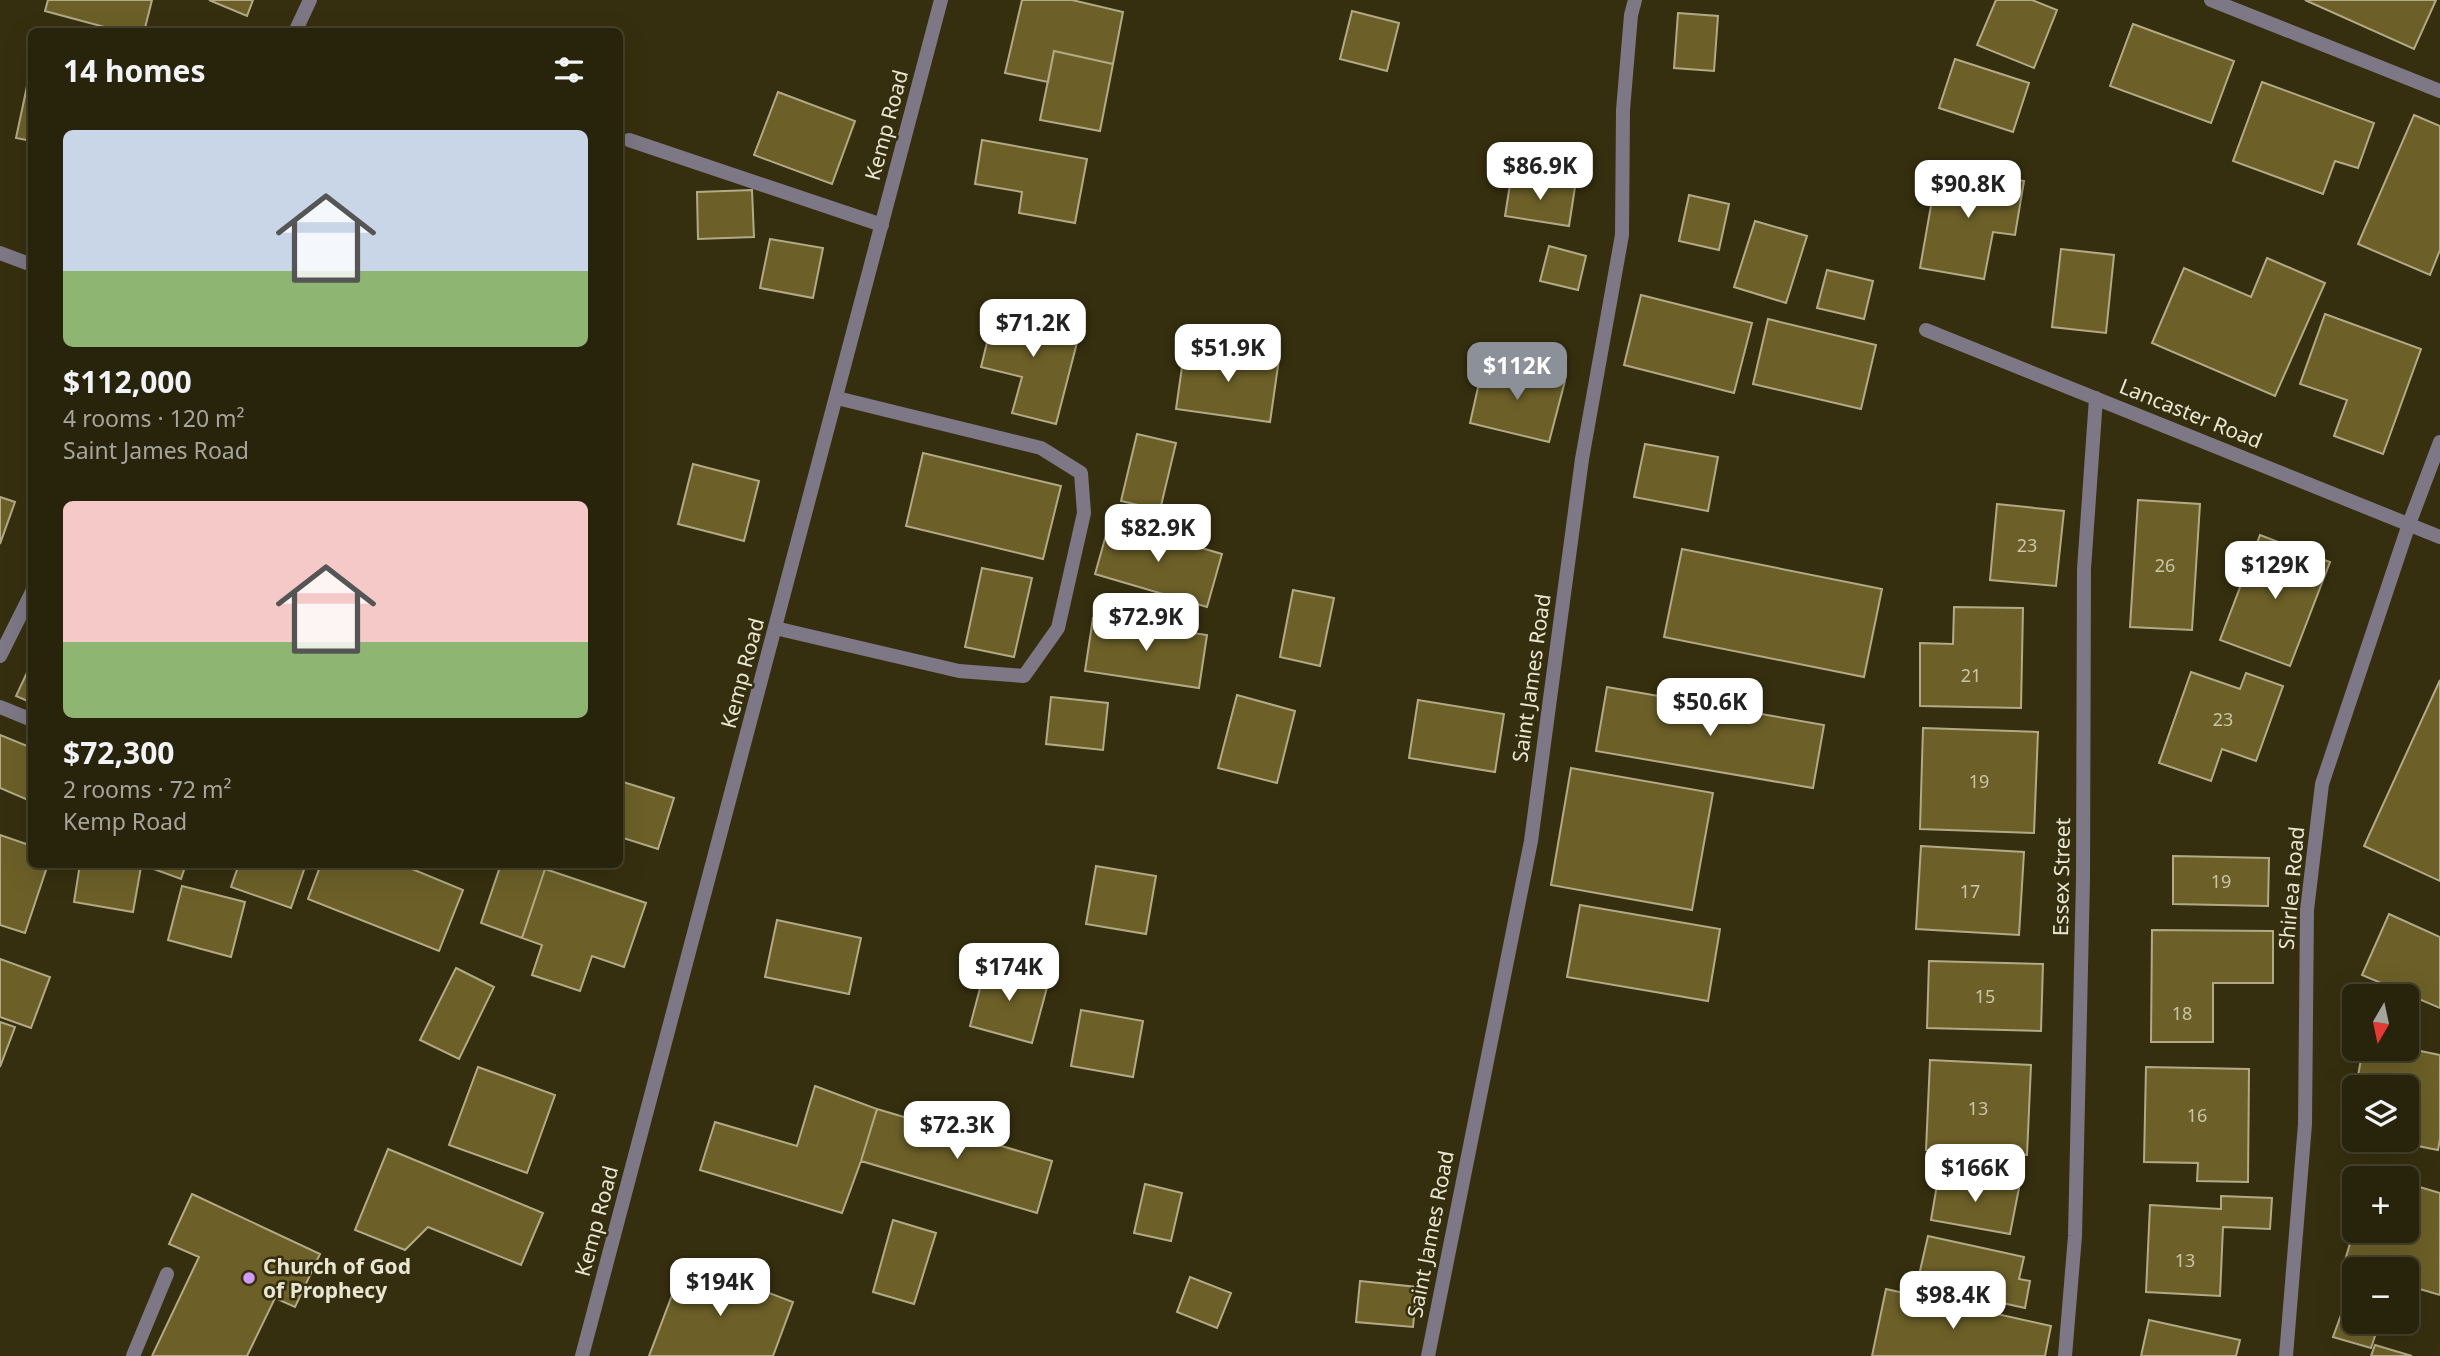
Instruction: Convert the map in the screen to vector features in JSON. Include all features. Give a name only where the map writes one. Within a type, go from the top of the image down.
[{"type":"street","points":[[297,28],[310,0]]},
{"type":"street","name":"Kemp Road","points":[[582,1356],[941,0]]},
{"type":"street","name":"Saint James Road","points":[[1428,1356],[1531,841],[1582,459],[1622,235],[1623,110],[1631,15],[1635,0]]},
{"type":"street","points":[[2211,0],[2440,91]]},
{"type":"street","points":[[629,141],[882,225]]},
{"type":"street","points":[[0,253],[28,263]]},
{"type":"street","name":"Lancaster Road","points":[[1926,330],[2440,537]]},
{"type":"street","points":[[775,628],[959,671],[1024,676],[1058,628],[1084,513],[1081,473],[1041,447],[837,398]]},
{"type":"street","name":"Essex Street","points":[[2066,1356],[2076,1195],[2083,879],[2084,569],[2096,398]]},
{"type":"street","name":"Shirlea Road","points":[[2286,1356],[2305,1124],[2307,910],[2322,784],[2409,524],[2440,442]]},
{"type":"street","points":[[0,656],[28,600]]},
{"type":"street","points":[[0,707],[28,718]]},
{"type":"street","points":[[134,1356],[167,1274]]},
{"type":"building","points":[[48,0],[152,0],[145,28],[108,28],[45,11]]},
{"type":"building","points":[[209,0],[253,0],[247,16]]},
{"type":"building","points":[[1022,0],[1072,0],[1123,12],[1113,64],[1054,51],[1048,82],[1005,73]]},
{"type":"building","points":[[1996,0],[2032,0],[2057,10],[2034,68],[1977,45]]},
{"type":"building","points":[[2305,0],[2436,0],[2414,49]]},
{"type":"building","points":[[1352,11],[1399,23],[1387,71],[1340,59]]},
{"type":"building","points":[[1678,13],[1718,16],[1714,71],[1674,68]]},
{"type":"building","points":[[2133,24],[2234,61],[2211,123],[2110,86]]},
{"type":"building","points":[[1054,51],[1113,64],[1100,131],[1040,120]]},
{"type":"building","points":[[1955,59],[2029,83],[2013,132],[1939,108]]},
{"type":"building","points":[[28,81],[28,140],[16,138]]},
{"type":"building","points":[[2262,82],[2374,123],[2358,168],[2335,161],[2323,194],[2233,161]]},
{"type":"building","points":[[778,92],[855,121],[832,184],[754,155]]},
{"type":"building","points":[[2414,115],[2440,126],[2440,250],[2430,275],[2358,244]]},
{"type":"building","points":[[982,140],[1087,159],[1075,223],[1019,213],[1022,192],[975,184]]},
{"type":"building","points":[[1938,166],[2024,181],[2015,235],[1993,232],[1984,279],[1920,268]]},
{"type":"building","points":[[1511,178],[1575,187],[1569,226],[1505,216]]},
{"type":"building","points":[[752,190],[754,237],[698,239],[697,192]]},
{"type":"building","points":[[1689,195],[1729,204],[1719,250],[1679,241]]},
{"type":"building","points":[[1755,221],[1807,236],[1786,303],[1734,287]]},
{"type":"building","points":[[770,239],[823,248],[813,298],[760,288]]},
{"type":"building","points":[[1549,246],[1586,256],[1578,290],[1540,281]]},
{"type":"building","points":[[2061,249],[2114,255],[2106,333],[2052,327]]},
{"type":"building","points":[[2267,258],[2325,283],[2275,396],[2152,343],[2184,268],[2251,297]]},
{"type":"building","points":[[1827,270],[1873,281],[1864,319],[1817,308]]},
{"type":"building","points":[[1641,295],[1752,323],[1734,393],[1624,365]]},
{"type":"building","points":[[996,306],[1081,327],[1056,424],[1012,413],[1022,377],[981,367]]},
{"type":"building","points":[[2325,314],[2421,349],[2383,454],[2334,436],[2347,400],[2300,384]]},
{"type":"building","points":[[1768,319],[1876,345],[1861,409],[1753,384]]},
{"type":"building","points":[[1185,346],[1279,359],[1270,422],[1176,409]]},
{"type":"building","points":[[1484,361],[1565,381],[1549,442],[1470,423]]},
{"type":"building","points":[[1137,434],[1176,443],[1160,510],[1121,501]]},
{"type":"building","points":[[1645,444],[1718,457],[1708,511],[1634,497]]},
{"type":"building","points":[[923,453],[1061,486],[1043,559],[906,526]]},
{"type":"building","points":[[693,464],[759,481],[744,541],[678,524]]},
{"type":"building","points":[[0,497],[15,502],[0,544]]},
{"type":"building","points":[[2138,500],[2200,504],[2192,630],[2130,627]]},
{"type":"building","points":[[1997,504],[2064,511],[2056,586],[1990,580]]},
{"type":"building","points":[[1110,521],[1222,554],[1207,607],[1095,574]]},
{"type":"building","points":[[2260,535],[2330,562],[2290,666],[2220,640]]},
{"type":"building","points":[[1682,549],[1882,589],[1864,677],[1664,637]]},
{"type":"building","points":[[982,568],[1032,578],[1014,657],[965,647]]},
{"type":"building","points":[[1293,590],[1334,598],[1320,666],[1280,657]]},
{"type":"building","points":[[1954,607],[2023,608],[2021,708],[1920,706],[1920,643],[1953,644]]},
{"type":"building","points":[[1093,618],[1207,635],[1199,688],[1085,671]]},
{"type":"building","points":[[28,670],[28,701],[16,696]]},
{"type":"building","points":[[2191,672],[2240,689],[2246,673],[2283,686],[2256,761],[2222,749],[2211,781],[2159,763]]},
{"type":"building","points":[[2440,680],[2440,881],[2364,846]]},
{"type":"building","points":[[1607,687],[1824,725],[1813,788],[1596,751]]},
{"type":"building","points":[[1237,695],[1295,711],[1277,783],[1218,768]]},
{"type":"building","points":[[1051,697],[1108,703],[1103,750],[1046,744]]},
{"type":"building","points":[[1418,700],[1504,714],[1495,772],[1409,758]]},
{"type":"building","points":[[1923,728],[2038,732],[2034,833],[1920,829]]},
{"type":"building","points":[[0,735],[28,746],[28,800],[0,788]]},
{"type":"building","points":[[1571,768],[1713,793],[1692,910],[1551,885]]},
{"type":"building","points":[[623,782],[674,798],[658,849],[623,838]]},
{"type":"building","points":[[0,835],[28,845],[28,868],[47,868],[25,933],[0,925]]},
{"type":"building","points":[[1921,846],[2024,852],[2019,935],[1916,929]]},
{"type":"building","points":[[2173,856],[2269,858],[2268,906],[2173,904]]},
{"type":"building","points":[[1096,866],[1156,876],[1146,934],[1086,924]]},
{"type":"building","points":[[79,868],[141,868],[133,912],[74,902]]},
{"type":"building","points":[[151,868],[185,868],[181,879]]},
{"type":"building","points":[[238,868],[305,868],[291,908],[231,887]]},
{"type":"building","points":[[320,868],[410,868],[463,890],[439,951],[308,899]]},
{"type":"building","points":[[500,868],[545,869],[522,938],[481,923]]},
{"type":"building","points":[[545,869],[646,903],[624,967],[592,956],[580,991],[532,975],[542,945],[522,938]]},
{"type":"building","points":[[182,886],[245,902],[231,957],[168,940]]},
{"type":"building","points":[[1580,905],[1720,929],[1708,1001],[1567,977]]},
{"type":"building","points":[[2389,914],[2440,937],[2440,1008],[2419,999],[2419,984],[2383,984],[2362,975]]},
{"type":"building","points":[[777,920],[861,938],[849,994],[765,977]]},
{"type":"building","points":[[2152,930],[2273,931],[2273,983],[2213,983],[2213,1042],[2151,1042]]},
{"type":"building","points":[[0,959],[50,977],[31,1028],[0,1017]]},
{"type":"building","points":[[1929,961],[2043,964],[2041,1031],[1927,1028]]},
{"type":"building","points":[[987,962],[1049,980],[1032,1043],[970,1026]]},
{"type":"building","points":[[456,968],[494,987],[459,1059],[420,1040]]},
{"type":"building","points":[[1081,1010],[1143,1021],[1133,1077],[1071,1066]]},
{"type":"building","points":[[0,1022],[15,1027],[0,1067]]},
{"type":"building","points":[[2419,1051],[2440,1055],[2438,1150],[2419,1146],[2419,1075],[2358,1075],[2361,1061],[2419,1061]]},
{"type":"building","points":[[1930,1060],[2031,1065],[2027,1155],[1926,1150]]},
{"type":"building","points":[[478,1067],[555,1095],[527,1173],[449,1145]]},
{"type":"building","points":[[2146,1067],[2249,1069],[2248,1182],[2197,1181],[2198,1163],[2144,1162]]},
{"type":"building","points":[[815,1086],[877,1109],[842,1213],[700,1170],[715,1122],[797,1146]]},
{"type":"building","points":[[877,1109],[1052,1161],[1037,1213],[861,1161]]},
{"type":"building","points":[[388,1149],[543,1213],[521,1265],[428,1227],[405,1250],[355,1230]]},
{"type":"building","points":[[1939,1173],[2019,1188],[2010,1234],[1931,1220]]},
{"type":"building","points":[[1145,1184],[1182,1193],[1171,1241],[1134,1233]]},
{"type":"building","points":[[2419,1187],[2440,1193],[2440,1295],[2419,1289],[2419,1257],[2346,1257],[2350,1243],[2419,1243]]},
{"type":"building","name":"Church of God of Prophecy","points":[[192,1194],[320,1254],[295,1307],[275,1298],[247,1356],[152,1356],[199,1257],[169,1244]]},
{"type":"building","points":[[2221,1196],[2272,1198],[2270,1229],[2223,1227],[2220,1296],[2146,1292],[2150,1205],[2221,1209]]},
{"type":"building","points":[[893,1220],[936,1233],[914,1304],[873,1292]]},
{"type":"building","points":[[1928,1236],[2024,1257],[2019,1279],[2030,1281],[2025,1308],[1917,1284]]},
{"type":"building","points":[[685,1261],[793,1302],[773,1356],[649,1356]]},
{"type":"building","points":[[1190,1277],[1231,1293],[1217,1328],[1177,1312]]},
{"type":"building","points":[[1360,1281],[1417,1287],[1413,1327],[1356,1322]]},
{"type":"building","points":[[1886,1289],[2051,1326],[2045,1356],[1872,1356]]},
{"type":"building","points":[[2341,1315],[2342,1334],[2376,1334],[2371,1348],[2333,1337]]},
{"type":"building","points":[[2149,1320],[2240,1340],[2236,1356],[2141,1356]]},
{"type":"building","points":[[2375,1345],[2412,1356],[2371,1356]]},
{"type":"place","name":"Church of God of Prophecy","points":[[249,1278]]}]
